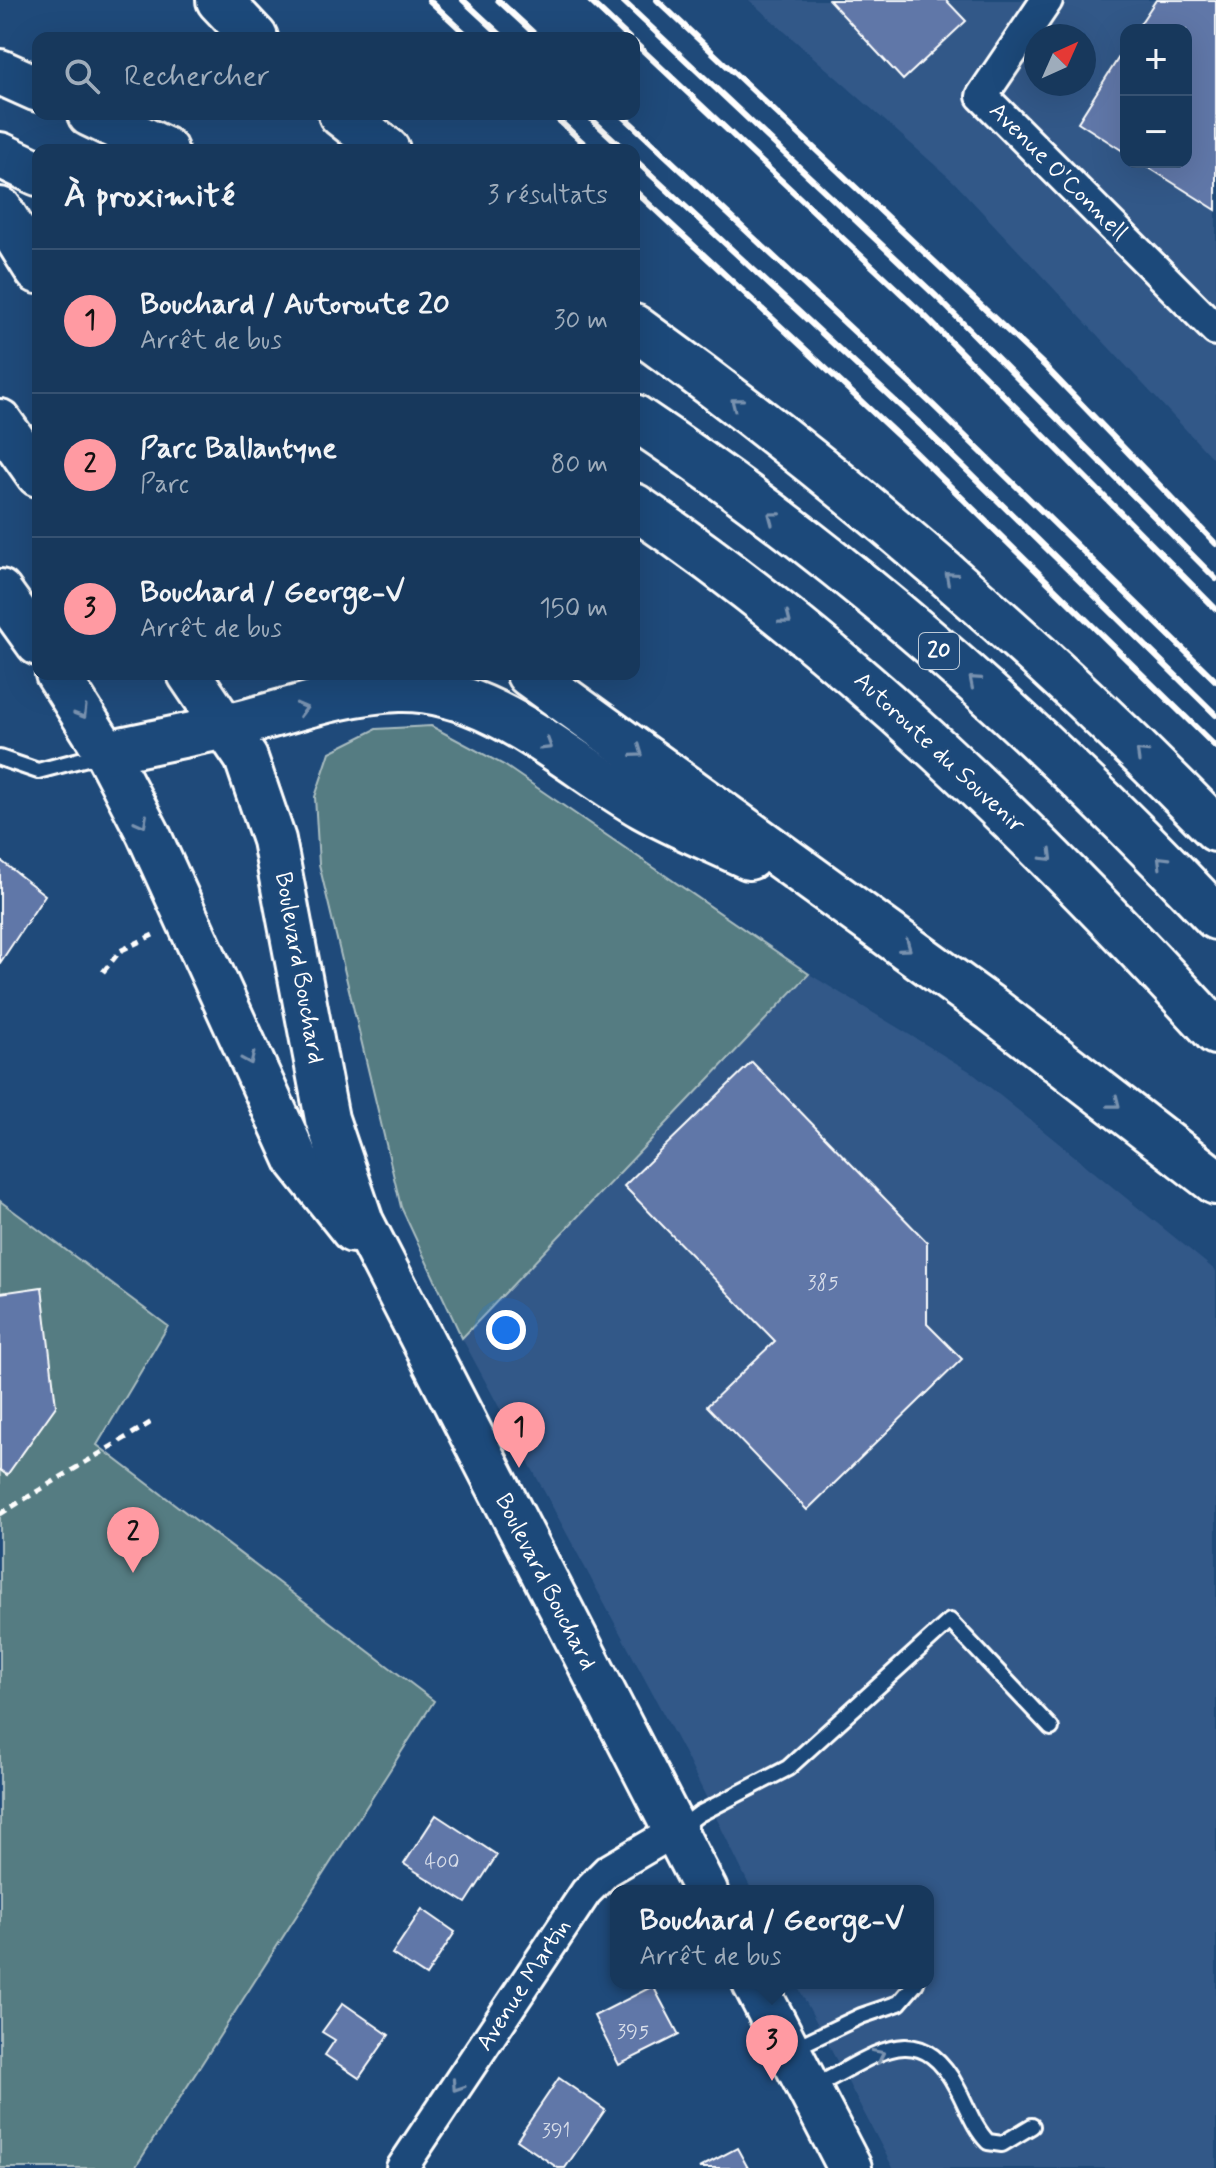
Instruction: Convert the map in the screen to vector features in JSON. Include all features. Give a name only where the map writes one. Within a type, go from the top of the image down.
[{"type":"highway","points":[[219,0],[249,32]]},
{"type":"highway","points":[[0,72],[32,86]]},
{"type":"highway","points":[[102,120],[152,144]]},
{"type":"highway","points":[[349,120],[379,144]]},
{"type":"highway","points":[[0,155],[32,170]]},
{"type":"highway","points":[[0,210],[32,261]]},
{"type":"highway","points":[[640,332],[798,451],[928,557],[1077,692],[1216,829]]},
{"type":"highway","name":"20","points":[[640,421],[777,520],[974,681],[1087,786],[1216,917]]},
{"type":"highway","name":"Autoroute du Souvenir","points":[[640,510],[807,635],[932,743],[1063,871],[1216,1032]]},
{"type":"highway","points":[[537,680],[1037,1043],[1216,1182]]},
{"type":"highway","points":[[226,727],[376,691],[425,691],[456,698],[514,724],[645,807],[843,902]]},
{"type":"main road","points":[[0,421],[32,466]]},
{"type":"main road","points":[[0,591],[32,636]]},
{"type":"main road","name":"Boulevard Bouchard","points":[[61,680],[106,752],[148,833],[298,1162],[386,1272]]},
{"type":"main road","name":"Boulevard Bouchard","points":[[193,680],[246,758],[274,840],[327,1119],[350,1195],[386,1272],[703,1885]]},
{"type":"main road","points":[[106,752],[226,727]]},
{"type":"main road","points":[[757,1989],[850,2168]]},
{"type":"street","name":"Avenue O'Connell","points":[[1047,0],[982,96],[1216,330]]},
{"type":"street","name":"Avenue Martin","points":[[402,2168],[595,1882],[627,1858],[675,1831]]},
{"type":"lane","points":[[0,758],[38,771],[106,752]]},
{"type":"lane","points":[[675,1831],[699,1814],[788,1768],[950,1621],[1051,1728]]},
{"type":"lane","points":[[789,2051],[861,2016],[899,2003],[911,1989]]},
{"type":"lane","points":[[809,2089],[891,2049],[916,2046],[943,2064],[988,2142],[1002,2144],[1032,2126]]},
{"type":"path","points":[[103,972],[120,951],[156,933]]},
{"type":"path","points":[[0,1514],[155,1420]]},
{"type":"shaded area","points":[[749,0],[1216,0],[1216,462],[954,182]]},
{"type":"shaded area","points":[[809,974],[971,1072],[1216,1271],[1216,2168],[893,2168],[799,1989],[934,1989],[934,1885],[749,1885],[686,1756],[462,1338]]},
{"type":"green space","points":[[431,726],[504,765],[809,974],[462,1338],[401,1207],[319,864],[315,797],[330,752],[376,729]]},
{"type":"green space","points":[[0,1201],[168,1326],[97,1445],[434,1701],[135,2168],[0,2168]]},
{"type":"building","points":[[829,0],[946,0],[966,21],[903,80]]},
{"type":"building","points":[[1156,0],[1216,0],[1216,210],[1150,168],[1192,168],[1192,24],[1140,24]]},
{"type":"building","points":[[1120,56],[1120,149],[1078,122]]},
{"type":"building","points":[[0,860],[45,895],[0,963]]},
{"type":"building","points":[[752,1062],[927,1242],[927,1324],[962,1359],[807,1510],[707,1406],[775,1341],[624,1186]]},
{"type":"building","points":[[42,1287],[56,1406],[7,1475],[0,1470],[0,1293]]},
{"type":"building","points":[[436,1815],[497,1855],[466,1903],[404,1864]]},
{"type":"building","points":[[422,1909],[455,1932],[426,1976],[392,1954]]},
{"type":"building","points":[[647,1989],[655,1989],[679,2035],[619,2065],[594,2016]]},
{"type":"building","points":[[343,2003],[389,2035],[359,2078],[325,2055],[335,2040],[322,2032]]},
{"type":"building","points":[[559,2078],[605,2110],[565,2168],[558,2168],[517,2140]]},
{"type":"building","points":[[737,2148],[748,2168],[699,2168]]},
{"type":"railway","points":[[429,0],[464,32]]},
{"type":"railway","points":[[463,0],[498,32]]},
{"type":"railway","points":[[498,0],[533,32]]},
{"type":"railway","points":[[589,0],[623,32]]},
{"type":"railway","points":[[622,0],[937,297],[1216,579]]},
{"type":"railway","points":[[657,0],[1044,365],[1216,544]]},
{"type":"railway","points":[[640,48],[922,313],[1216,609]]},
{"type":"railway","points":[[558,120],[584,144]]},
{"type":"railway","points":[[592,120],[618,144]]},
{"type":"railway","points":[[627,120],[933,405],[1216,681]]},
{"type":"railway","points":[[640,165],[922,426],[1216,715]]},
{"type":"railway","points":[[640,196],[907,444],[1216,747]]},
{"type":"place","name":"Bouchard / Autoroute 20","points":[[519,1468]]},
{"type":"place","name":"Parc Ballantyne","points":[[133,1573]]},
{"type":"place","name":"Bouchard / George-V","points":[[772,2081]]}]
